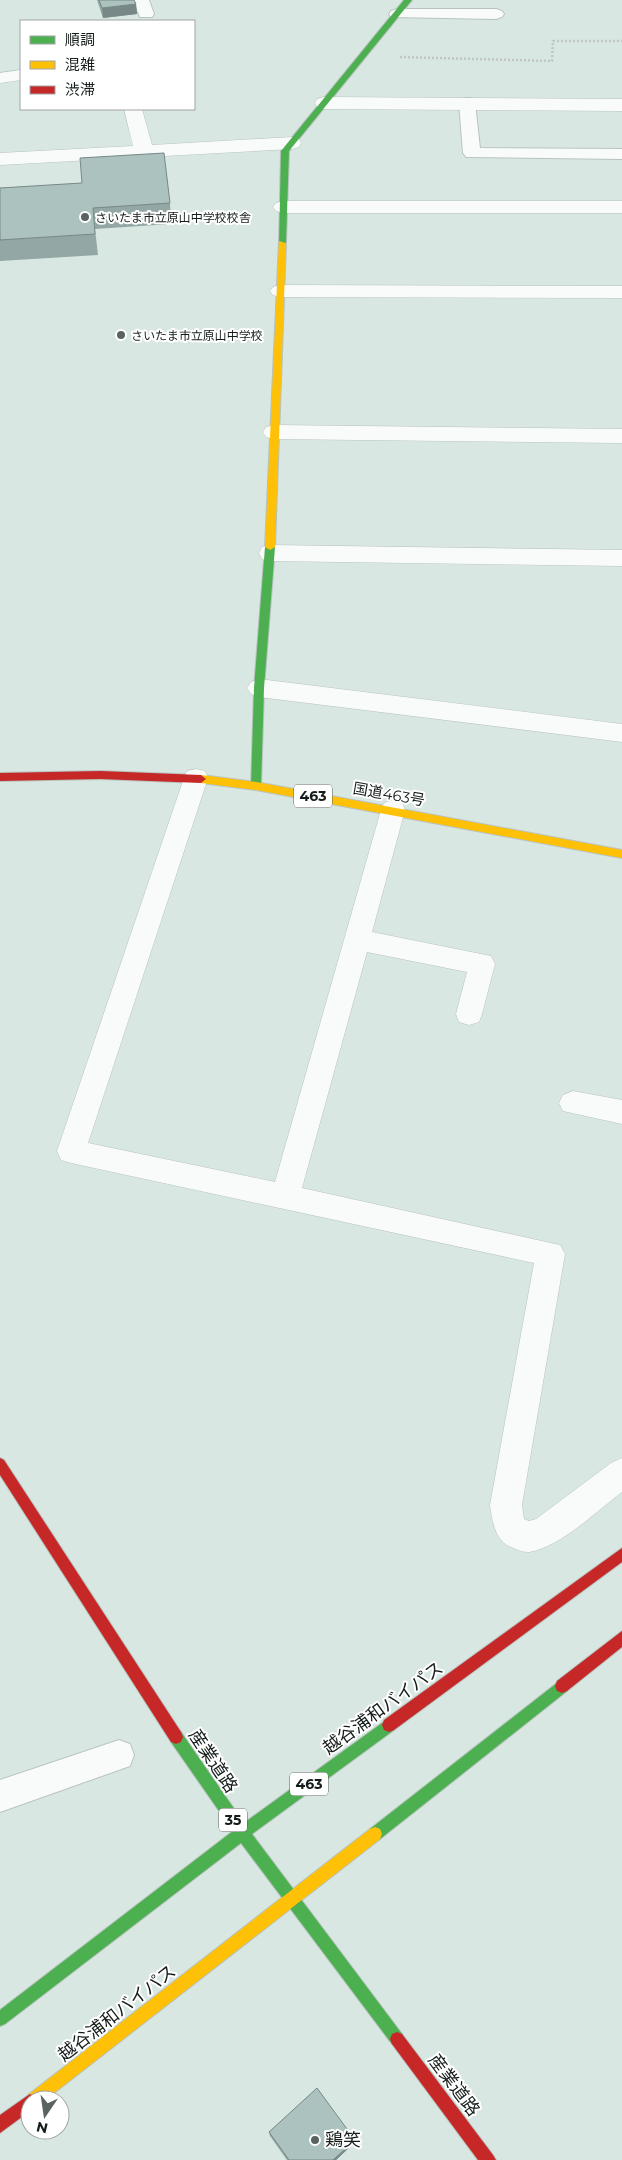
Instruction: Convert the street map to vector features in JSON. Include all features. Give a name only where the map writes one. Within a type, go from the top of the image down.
[{"type":"main road","points":[[256,786],[259,688],[270,553],[285,151],[408,0]]},
{"type":"main road","name":"国道463号","points":[[0,777],[100,775],[196,778],[256,786],[393,810],[622,854]]},
{"type":"main road","name":"産業道路","points":[[0,1464],[182,1747],[242,1833],[488,2160]]},
{"type":"main road","name":"越谷浦和バイパス","points":[[0,2019],[242,1833],[622,1554]]},
{"type":"main road","name":"越谷浦和バイパス","points":[[46,2090],[292,1900],[622,1638]]},
{"type":"main road","points":[[0,2126],[20,2110]]},
{"type":"street","points":[[0,78],[20,75]]},
{"type":"street","points":[[324,103],[622,105]]},
{"type":"street","points":[[133,110],[144,152]]},
{"type":"street","points":[[0,159],[292,143]]},
{"type":"street","points":[[283,207],[622,208]]},
{"type":"street","points":[[280,291],[622,292]]},
{"type":"street","points":[[274,432],[622,436]]},
{"type":"street","points":[[270,553],[622,558]]},
{"type":"street","points":[[259,688],[622,733]]},
{"type":"street","points":[[196,778],[71,1151],[550,1254],[506,1505],[506,1518],[511,1530],[521,1536],[534,1536],[547,1530],[622,1473]]},
{"type":"street","points":[[285,1197],[393,810]]},
{"type":"street","points":[[356,939],[482,964],[469,1014]]},
{"type":"street","points":[[573,1103],[622,1112]]},
{"type":"lane","points":[[397,14],[496,14]]},
{"type":"lane","points":[[468,103],[472,153],[622,154]]},
{"type":"lane","points":[[0,1796],[119,1755]]},
{"type":"path","points":[[362,56],[552,61],[553,41],[622,41]]},
{"type":"building","points":[[99,0],[134,0],[136,4],[102,8]]},
{"type":"building","points":[[164,153],[170,203],[93,208],[95,234],[0,240],[0,188],[82,183],[80,158]]},
{"type":"building","points":[[317,2088],[355,2140],[333,2160],[289,2160],[269,2132]]},
{"type":"traffic: fast","points":[[282,243],[285,151],[408,0]]},
{"type":"traffic: fast","points":[[256,786],[259,688],[270,547]]},
{"type":"traffic: fast","points":[[375,1834],[562,1686]]},
{"type":"traffic: fast","points":[[0,2019],[242,1833],[389,1725]]},
{"type":"traffic: fast","points":[[176,1737],[242,1833],[397,2039]]},
{"type":"traffic: slow","points":[[270,547],[282,243]]},
{"type":"traffic: slow","points":[[201,779],[256,786],[622,854]]},
{"type":"traffic: slow","points":[[46,2090],[375,1834]]},
{"type":"traffic: jam","points":[[0,777],[100,775],[201,779]]},
{"type":"traffic: jam","points":[[0,1464],[176,1737]]},
{"type":"traffic: jam","points":[[389,1725],[622,1554]]},
{"type":"traffic: jam","points":[[562,1686],[622,1638]]},
{"type":"traffic: jam","points":[[397,2039],[488,2160]]},
{"type":"traffic: jam","points":[[0,2125],[20,2110]]},
{"type":"place","name":"さいたま市立原山中学校校舎","points":[[85,217]]},
{"type":"place","name":"さいたま市立原山中学校","points":[[121,335]]},
{"type":"place","name":"鶏笑","points":[[315,2140]]}]
